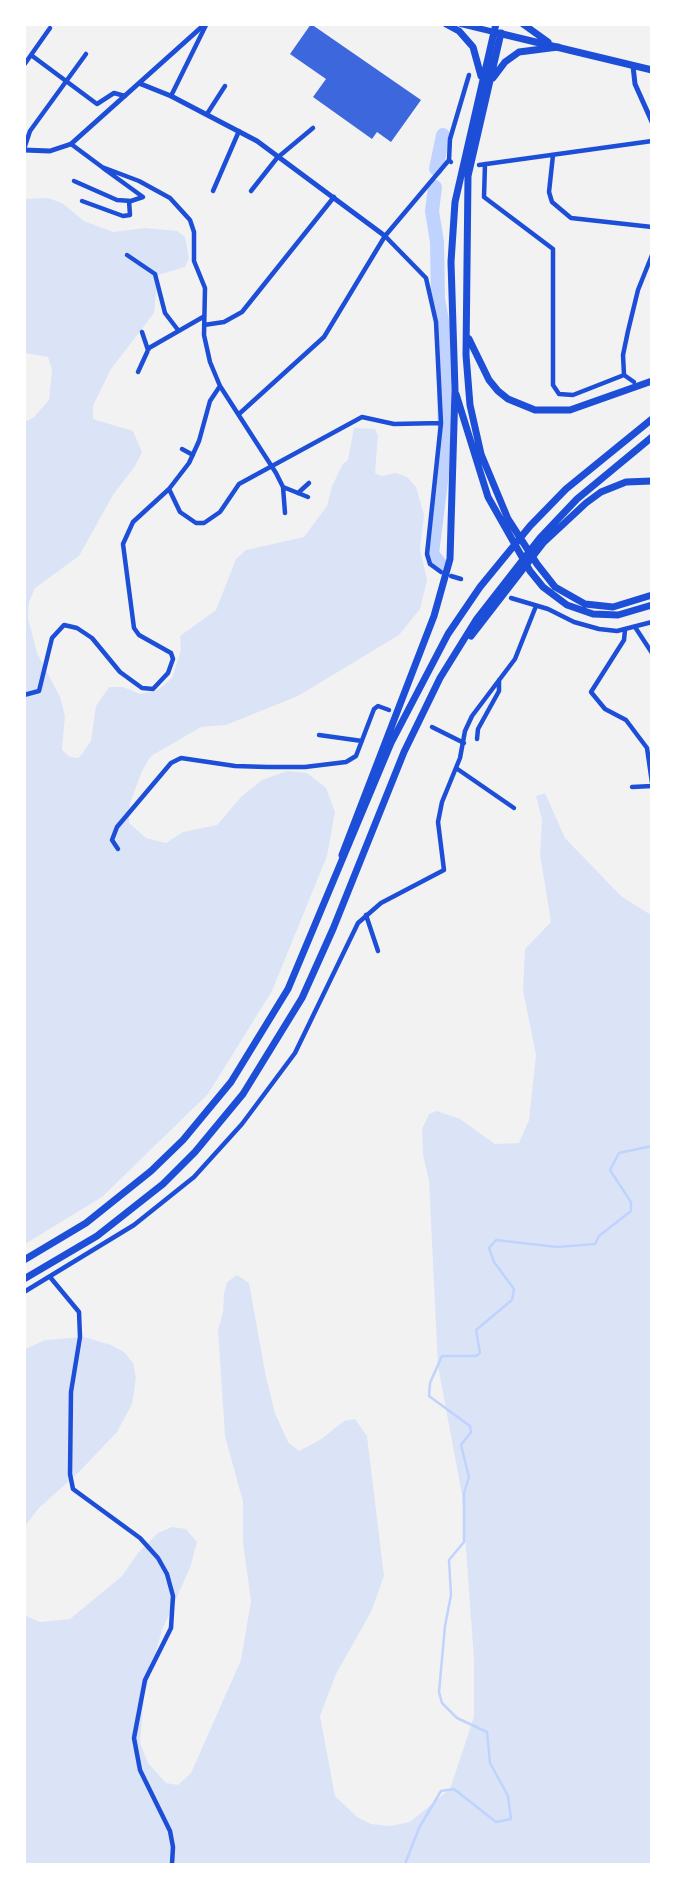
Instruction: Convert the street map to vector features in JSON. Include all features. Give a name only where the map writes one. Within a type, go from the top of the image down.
[{"type":"highway","points":[[446,24],[459,31],[473,47],[486,84]]},
{"type":"highway","points":[[503,24],[497,30],[468,176],[468,384],[481,454],[508,519],[555,587],[585,604],[612,607],[652,596]]},
{"type":"highway","points":[[523,24],[558,47]]},
{"type":"highway","points":[[497,30],[652,70]]},
{"type":"highway","points":[[319,922],[379,753],[446,579],[453,536],[455,390],[451,262],[454,202],[486,84],[511,56],[536,48],[558,47]]},
{"type":"highway","points":[[468,339],[489,380],[498,391],[535,410],[570,410],[652,381]]},
{"type":"highway","points":[[455,390],[488,497],[517,550],[543,587],[567,605],[593,614],[618,615],[652,605]]},
{"type":"highway","points":[[24,1260],[53,1244],[118,1199],[151,1171],[206,1114],[269,1025],[319,922],[407,709],[448,634],[503,558],[530,526],[566,489],[652,419]]},
{"type":"highway","points":[[24,1279],[97,1236],[163,1184],[219,1124],[262,1066],[313,974],[404,751],[440,678],[513,576],[577,499],[652,437]]},
{"type":"highway","points":[[542,541],[601,492],[626,482],[652,481]]},
{"type":"main road","points":[[461,24],[497,30]]},
{"type":"street","points":[[86,54],[30,131],[24,149],[50,151],[71,144],[205,24]]},
{"type":"street","points":[[171,96],[205,24]]},
{"type":"street","points":[[24,65],[50,28]]},
{"type":"street","points":[[31,55],[97,104],[114,93],[126,96]]},
{"type":"street","points":[[633,66],[635,84],[652,122]]},
{"type":"street","points":[[239,415],[324,337],[385,236],[450,161],[450,139],[470,75]]},
{"type":"street","points":[[141,84],[171,96],[239,131],[385,236],[426,278],[430,286],[438,337],[441,423],[427,557],[441,572]]},
{"type":"street","points":[[207,114],[225,86]]},
{"type":"street","points":[[251,191],[277,158],[313,128]]},
{"type":"street","points":[[213,191],[239,131]]},
{"type":"street","points":[[624,375],[573,395],[559,394],[553,385],[553,248],[484,197],[482,164],[652,141]]},
{"type":"street","points":[[71,144],[144,194],[130,201],[117,200],[74,181]]},
{"type":"street","points":[[553,155],[550,192],[552,202],[565,214],[579,221],[652,227]]},
{"type":"street","points":[[102,167],[153,188],[170,198],[185,213],[194,232],[194,261],[205,288],[203,317],[210,362],[220,386],[283,487],[285,513]]},
{"type":"street","points":[[204,325],[224,322],[242,312],[334,197]]},
{"type":"street","points":[[82,201],[123,216],[130,215],[130,201]]},
{"type":"street","points":[[127,255],[155,274],[165,313],[178,330]]},
{"type":"street","points":[[624,375],[623,355],[628,331],[638,290],[652,255]]},
{"type":"street","points":[[138,372],[148,350],[203,317]]},
{"type":"street","points":[[142,332],[148,350]]},
{"type":"street","points":[[624,375],[634,382]]},
{"type":"street","points":[[24,695],[36,694],[39,691],[52,638],[64,625],[77,628],[92,638],[120,672],[142,688],[150,691],[162,682],[173,659],[167,650],[135,631],[123,544],[133,522],[169,489],[194,455],[210,401],[220,386]]},
{"type":"street","points":[[169,489],[180,512],[196,523],[204,523],[220,512],[239,484],[362,417],[394,424],[441,423]]},
{"type":"street","points":[[182,449],[194,455]]},
{"type":"street","points":[[298,493],[309,483]]},
{"type":"street","points":[[283,487],[308,497]]},
{"type":"street","points":[[451,576],[461,579]]},
{"type":"street","points":[[511,598],[548,609],[583,626],[625,630],[652,622]]},
{"type":"street","points":[[24,1292],[164,1202],[194,1177],[242,1124],[296,1053],[336,975],[353,933],[366,915],[388,899],[444,870],[438,822],[442,802],[464,743],[468,722],[515,659],[536,606]]},
{"type":"street","points":[[635,627],[652,653]]},
{"type":"street","points":[[625,630],[620,648],[591,692],[605,709],[626,720],[649,748],[652,784],[632,787]]},
{"type":"street","points":[[477,739],[478,729],[499,691],[499,679]]},
{"type":"street","points":[[118,849],[112,839],[117,827],[171,763],[181,758],[234,766],[304,767],[352,761],[374,709],[378,706],[389,710]]},
{"type":"street","points":[[432,727],[464,743]]},
{"type":"street","points":[[319,735],[362,741]]},
{"type":"street","points":[[456,768],[514,808]]},
{"type":"street","points":[[366,915],[378,951]]},
{"type":"street","points":[[50,1277],[79,1312],[80,1337],[71,1392],[70,1474],[73,1489],[140,1538],[158,1558],[167,1574],[173,1596],[171,1628],[145,1680],[134,1738],[140,1770],[170,1831],[172,1864]]},
{"type":"shaded area","points":[[48,198],[62,203],[84,221],[113,232],[145,228],[177,231],[185,237],[189,258],[185,267],[158,275],[154,313],[111,369],[93,406],[93,419],[133,431],[142,452],[113,495],[79,556],[35,588],[29,602],[28,618],[37,653],[60,697],[65,716],[62,750],[70,757],[78,758],[82,754],[91,741],[96,706],[109,687],[123,687],[140,694],[158,690],[172,678],[181,650],[180,636],[216,610],[236,559],[246,550],[304,537],[327,506],[332,486],[343,464],[348,460],[354,428],[375,429],[378,436],[375,473],[382,476],[396,473],[407,477],[416,487],[424,515],[420,549],[427,580],[420,609],[399,635],[298,696],[226,725],[201,727],[151,756],[130,803],[129,823],[146,838],[166,843],[183,832],[217,825],[242,796],[262,780],[287,771],[307,773],[326,788],[335,812],[327,856],[272,991],[208,1094],[102,1197],[25,1244],[24,422],[33,418],[49,400],[52,369],[48,357],[25,353],[24,199]]},
{"type":"shaded area","points":[[545,793],[565,838],[621,896],[651,915],[651,1864],[25,1864],[24,1615],[40,1622],[70,1619],[122,1576],[138,1553],[158,1533],[172,1527],[186,1529],[197,1542],[190,1568],[162,1630],[144,1697],[140,1743],[148,1763],[166,1783],[178,1785],[191,1773],[241,1660],[251,1601],[243,1542],[243,1502],[225,1436],[218,1330],[227,1282],[237,1275],[249,1283],[266,1377],[275,1413],[288,1442],[299,1451],[320,1440],[344,1421],[355,1419],[367,1436],[384,1576],[371,1612],[336,1674],[320,1716],[335,1796],[357,1817],[371,1824],[390,1826],[410,1822],[450,1789],[474,1717],[474,1659],[462,1495],[438,1366],[429,1181],[423,1155],[422,1129],[429,1114],[437,1111],[460,1119],[495,1144],[519,1143],[529,1120],[536,1055],[523,991],[525,949],[551,922],[540,854],[542,820],[536,796]]},
{"type":"shaded area","points":[[84,1337],[111,1345],[124,1352],[133,1363],[136,1378],[132,1404],[117,1432],[79,1472],[39,1508],[25,1526],[25,1349],[45,1340]]},
{"type":"building","points":[[311,24],[421,100],[391,142],[377,132],[372,139],[313,97],[326,79],[290,54]]},
{"type":"waterway","points":[[436,169],[443,135]]},
{"type":"waterway","points":[[435,187],[432,211],[437,242],[438,299],[443,326],[445,449],[432,554],[441,565]]},
{"type":"waterway","points":[[405,1864],[419,1828],[441,1791],[454,1789],[496,1822],[511,1819],[508,1796],[490,1763],[487,1732],[457,1718],[442,1703],[439,1692],[445,1626],[451,1595],[449,1560],[464,1542],[464,1493],[469,1477],[461,1445],[471,1432],[470,1426],[429,1396],[430,1383],[442,1356],[476,1356],[480,1353],[476,1330],[512,1300],[514,1289],[494,1262],[489,1248],[496,1240],[557,1247],[595,1244],[599,1236],[631,1211],[631,1202],[610,1170],[619,1153],[652,1146]]}]
